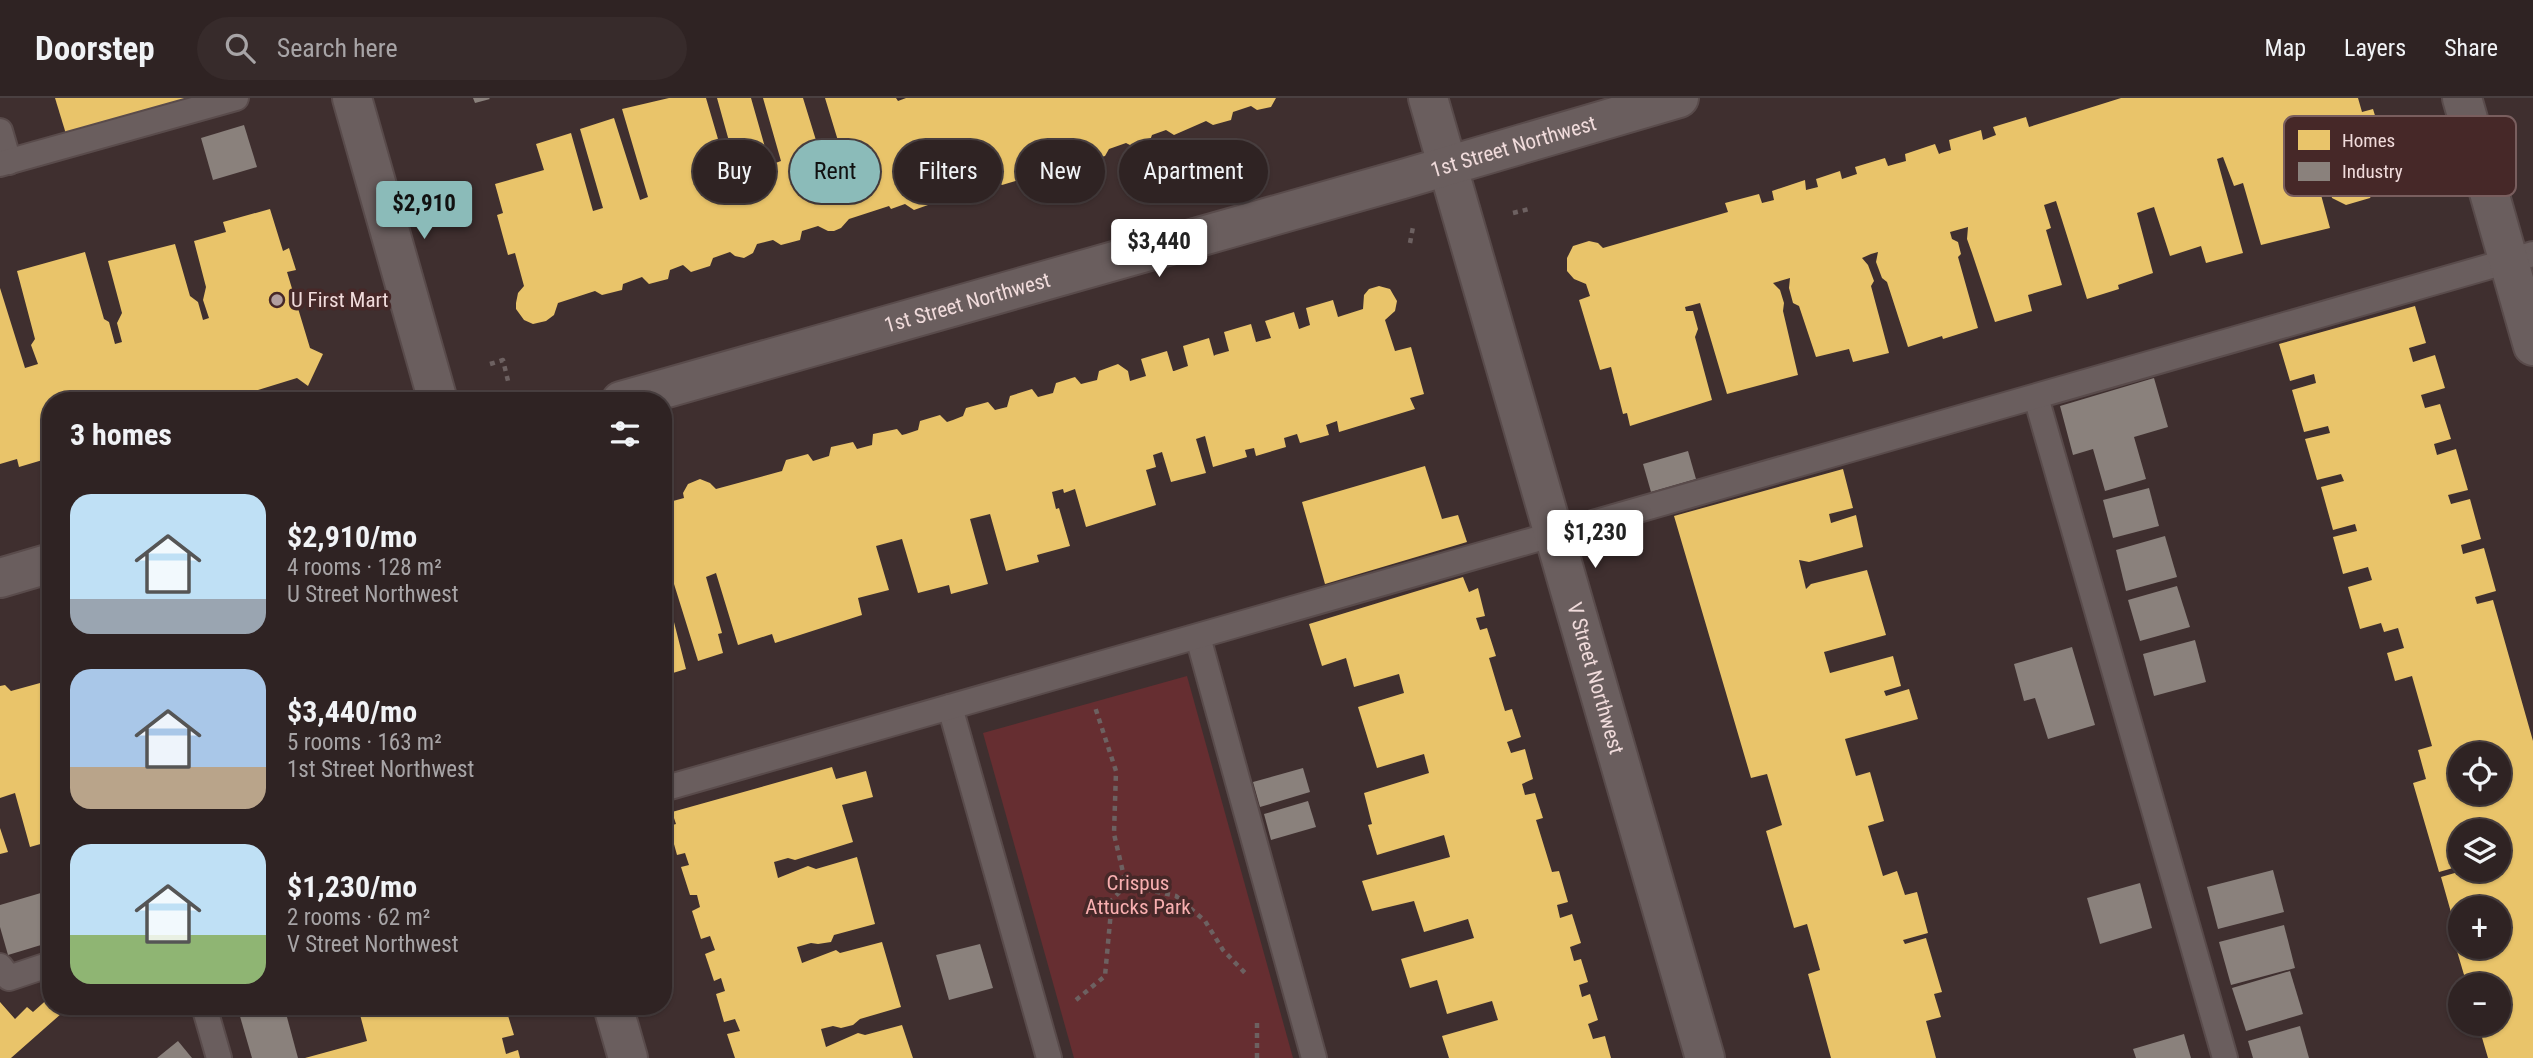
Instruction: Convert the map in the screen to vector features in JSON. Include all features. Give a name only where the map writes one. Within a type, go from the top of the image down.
[{"type":"street","points":[[352,98],[436,392]]},
{"type":"street","name":"V Street Northwest","points":[[1428,98],[1705,1058]]},
{"type":"street","name":"1st Street Northwest","points":[[653,392],[1679,98]]},
{"type":"street","points":[[2462,98],[2469,116]]},
{"type":"street","points":[[2498,196],[2521,257],[2533,346]]},
{"type":"street","points":[[0,578],[42,566]]},
{"type":"street","points":[[616,1015],[628,1058]]},
{"type":"lane","points":[[0,131],[4,163],[236,98]]},
{"type":"lane","points":[[672,786],[2521,257]]},
{"type":"lane","points":[[2036,397],[2225,1058]]},
{"type":"lane","points":[[1198,637],[1314,1058]]},
{"type":"lane","points":[[950,707],[1049,1058]]},
{"type":"lane","points":[[0,966],[9,978],[42,967]]},
{"type":"lane","points":[[207,1015],[219,1058]]},
{"type":"path","points":[[1513,213],[1530,209]]},
{"type":"path","points":[[1409,243],[1413,225]]},
{"type":"path","points":[[489,364],[503,360],[508,381]]},
{"type":"path","points":[[1083,670],[1116,771],[1114,834],[1125,885]]},
{"type":"path","points":[[1125,885],[1176,896],[1205,921],[1223,950],[1248,977]]},
{"type":"path","points":[[1040,1024],[1071,1004],[1105,976],[1112,900],[1125,885]]},
{"type":"path","points":[[1257,1013],[1257,1058]]},
{"type":"green space","name":"Crispus Attucks Park","points":[[1187,676],[1293,1058],[1074,1058],[983,733]]},
{"type":"building: Homes","points":[[55,98],[193,98],[66,134]]},
{"type":"building: Homes","points":[[669,98],[706,98],[718,140],[693,140],[693,203],[776,203],[776,163],[781,161],[763,98],[803,98],[816,140],[790,140],[790,203],[880,203],[880,140],[838,140],[825,98],[896,98],[898,101],[906,98],[1276,98],[1271,107],[1257,110],[1251,106],[1233,112],[1231,120],[1213,125],[1206,121],[1174,135],[1166,130],[1152,135],[1150,140],[1119,140],[1119,145],[1109,149],[1105,156],[1105,140],[1016,140],[1016,181],[1002,185],[1002,140],[894,140],[894,203],[929,203],[928,205],[914,210],[905,204],[891,209],[889,206],[849,219],[834,231],[818,226],[802,231],[800,240],[781,245],[773,240],[757,244],[753,253],[744,258],[730,252],[713,258],[710,266],[691,272],[683,265],[670,270],[668,279],[649,284],[642,277],[623,284],[622,290],[602,295],[595,291],[558,303],[554,315],[546,321],[533,324],[524,320],[516,309],[518,293],[524,286],[515,253],[508,255],[497,215],[503,213],[495,184],[544,170],[536,144],[571,133],[593,211],[603,208],[580,129],[614,118],[640,200],[648,197],[622,109]]},
{"type":"building: Homes","points":[[717,98],[751,98],[763,140],[729,140]]},
{"type":"building: Homes","points":[[2121,98],[2358,98],[2362,112],[2373,109],[2375,116],[2284,116],[2284,196],[2321,196],[2330,228],[2261,245],[2243,183],[2234,186],[2223,157],[2217,159],[2243,253],[2206,263],[2201,246],[2170,256],[2154,207],[2137,213],[2153,273],[2118,285],[2119,289],[2087,299],[2056,201],[2044,205],[2051,228],[2046,230],[2062,285],[2028,295],[2032,311],[1995,322],[1967,239],[1968,227],[1950,232],[1952,239],[1958,242],[1961,254],[1958,257],[1978,328],[1943,339],[1942,336],[1908,347],[1887,282],[1882,278],[1876,262],[1878,252],[1862,258],[1874,281],[1871,286],[1889,353],[1853,362],[1849,349],[1816,357],[1799,306],[1793,303],[1789,288],[1790,278],[1773,283],[1780,290],[1784,303],[1783,311],[1798,375],[1727,394],[1700,303],[1685,307],[1686,311],[1693,311],[1698,329],[1695,337],[1712,400],[1630,426],[1627,413],[1623,414],[1611,367],[1600,370],[1579,300],[1590,296],[1586,284],[1574,279],[1567,271],[1567,258],[1573,246],[1589,241],[1598,243],[1603,248],[1728,212],[1725,203],[1759,194],[1762,203],[1774,200],[1772,191],[1805,180],[1806,190],[1818,187],[1816,179],[1840,171],[1842,179],[1857,174],[1855,167],[1885,158],[1888,166],[1906,161],[1905,154],[1935,144],[1939,154],[1951,150],[1949,140],[1981,130],[1983,140],[1996,135],[1993,127],[2026,117],[2029,127]]},
{"type":"building: Homes","points":[[2331,196],[2371,196],[2346,205]]},
{"type":"building: Homes","points":[[270,209],[283,251],[289,248],[296,270],[287,272],[310,348],[323,354],[308,386],[297,378],[258,392],[42,392],[42,460],[19,467],[17,459],[0,464],[0,288],[25,368],[38,364],[31,345],[35,339],[17,271],[85,252],[104,319],[109,322],[115,344],[122,342],[117,323],[122,313],[108,261],[175,244],[190,296],[198,302],[203,320],[209,318],[203,300],[206,287],[194,241],[226,232],[223,222]]},
{"type":"building: Homes","points":[[1379,286],[1390,289],[1397,301],[1395,311],[1385,320],[1395,351],[1411,347],[1424,394],[1410,398],[1415,409],[1339,432],[1337,421],[1326,425],[1329,435],[1300,443],[1297,434],[1284,438],[1286,447],[1256,456],[1254,448],[1245,450],[1247,457],[1213,467],[1205,436],[1196,439],[1206,473],[1171,482],[1162,452],[1153,455],[1156,467],[1146,470],[1156,505],[1086,527],[1075,489],[1064,493],[1063,489],[1052,492],[1070,546],[1037,555],[1039,562],[1006,571],[990,514],[970,519],[988,584],[951,594],[949,585],[918,593],[902,539],[876,546],[889,590],[858,598],[862,615],[775,643],[772,634],[738,645],[716,573],[706,577],[722,633],[718,634],[723,653],[698,661],[674,584],[672,585],[672,500],[684,498],[683,493],[688,484],[700,479],[716,489],[782,471],[786,460],[808,454],[813,461],[829,456],[831,447],[853,442],[857,449],[872,445],[873,434],[897,429],[902,435],[906,434],[918,430],[920,421],[940,415],[947,422],[963,416],[966,408],[988,402],[995,410],[1007,407],[1010,396],[1032,389],[1038,397],[1053,393],[1056,383],[1075,377],[1081,384],[1097,380],[1099,371],[1118,364],[1128,371],[1130,381],[1146,376],[1141,359],[1167,351],[1174,371],[1188,366],[1183,346],[1209,338],[1214,356],[1229,351],[1224,332],[1251,324],[1256,342],[1271,338],[1265,321],[1294,312],[1299,329],[1310,325],[1306,308],[1333,300],[1338,317],[1363,309],[1364,295],[1369,289]]},
{"type":"building: Homes","points":[[2415,306],[2426,343],[2409,348],[2413,362],[2435,355],[2445,388],[2421,395],[2425,408],[2440,404],[2451,439],[2434,444],[2437,455],[2456,449],[2468,490],[2448,495],[2451,504],[2470,499],[2481,539],[2461,545],[2463,554],[2484,548],[2496,591],[2475,597],[2477,604],[2493,600],[2533,741],[2533,1058],[2488,1058],[2482,1036],[2511,1036],[2511,973],[2463,973],[2459,959],[2511,959],[2511,896],[2448,896],[2448,902],[2441,877],[2448,875],[2448,882],[2511,882],[2511,819],[2448,819],[2448,869],[2439,872],[2413,783],[2426,779],[2418,750],[2432,746],[2412,676],[2395,681],[2387,653],[2404,648],[2398,628],[2384,632],[2381,623],[2360,629],[2348,587],[2372,580],[2368,567],[2343,574],[2333,537],[2357,531],[2355,524],[2333,530],[2321,487],[2344,481],[2341,474],[2317,480],[2305,439],[2330,433],[2328,426],[2304,432],[2292,390],[2316,383],[2314,374],[2290,381],[2279,344]]},
{"type":"building: Homes","points":[[1425,466],[1442,519],[1458,515],[1467,542],[1325,584],[1302,502]]},
{"type":"building: Homes","points":[[1843,469],[1853,508],[1829,514],[1831,523],[1856,515],[1863,547],[1809,562],[1799,560],[1806,589],[1811,584],[1867,570],[1886,635],[1824,652],[1830,673],[1893,656],[1901,686],[1884,691],[1886,696],[1909,689],[1918,719],[1845,739],[1856,776],[1870,772],[1884,821],[1868,826],[1883,876],[1897,871],[1905,895],[1917,892],[1928,933],[1903,940],[1905,944],[1926,938],[1942,992],[1934,994],[1941,1017],[1926,1021],[1936,1058],[1831,1058],[1808,974],[1820,970],[1807,924],[1794,928],[1766,831],[1782,825],[1767,774],[1751,778],[1674,516]]},
{"type":"building: Homes","points":[[1463,577],[1469,592],[1478,588],[1485,616],[1476,618],[1480,630],[1487,628],[1496,656],[1489,658],[1505,711],[1512,709],[1521,737],[1507,742],[1511,753],[1525,749],[1533,779],[1522,784],[1525,795],[1535,793],[1543,818],[1536,820],[1552,872],[1559,871],[1568,902],[1557,905],[1560,918],[1572,914],[1581,943],[1570,947],[1574,961],[1581,959],[1588,982],[1579,985],[1582,997],[1590,994],[1598,1020],[1588,1024],[1593,1039],[1605,1036],[1611,1058],[1449,1058],[1442,1036],[1498,1020],[1492,1001],[1447,1014],[1437,980],[1410,988],[1401,959],[1474,938],[1468,919],[1424,932],[1414,901],[1372,911],[1362,881],[1450,857],[1444,835],[1377,855],[1368,825],[1372,824],[1364,793],[1429,773],[1424,754],[1377,768],[1358,707],[1404,693],[1399,674],[1354,687],[1346,658],[1322,666],[1309,624]]},
{"type":"building: Homes","points":[[672,614],[686,669],[672,673]]},
{"type":"building: Homes","points":[[42,682],[42,844],[30,847],[15,793],[0,798],[0,686],[5,685],[11,691]]},
{"type":"building: Homes","points":[[832,767],[836,779],[866,771],[873,797],[842,805],[853,842],[795,860],[788,858],[774,862],[778,878],[808,866],[816,869],[857,857],[875,924],[834,935],[831,942],[797,947],[802,963],[836,950],[840,953],[882,942],[901,1007],[860,1019],[853,1025],[821,1029],[826,1047],[858,1033],[865,1035],[902,1025],[913,1058],[735,1058],[727,1034],[740,1031],[735,1019],[724,1022],[716,994],[725,991],[721,978],[714,981],[705,954],[715,950],[710,936],[701,939],[692,911],[700,907],[697,895],[690,895],[681,867],[689,865],[685,853],[677,855],[672,837],[672,825],[676,824],[672,812]]},
{"type":"building: Homes","points":[[0,828],[8,852],[0,854]]},
{"type":"building: Homes","points":[[0,1002],[15,1019],[27,1007],[33,1012],[42,1004],[42,1015],[60,1015],[11,1058],[0,1058]]},
{"type":"building: Homes","points":[[360,1015],[508,1015],[514,1035],[502,1038],[506,1054],[518,1050],[520,1058],[305,1058],[367,1041]]},
{"type":"building: Industry","points":[[473,98],[489,98],[490,99],[475,103]]},
{"type":"building: Industry","points":[[244,125],[257,167],[213,180],[201,138]]},
{"type":"building: Industry","points":[[2154,378],[2168,427],[2134,437],[2146,479],[2105,491],[2093,449],[2073,455],[2060,406]]},
{"type":"building: Industry","points":[[1688,451],[1696,479],[1651,492],[1643,464]]},
{"type":"building: Industry","points":[[2149,488],[2159,526],[2113,538],[2103,500]]},
{"type":"building: Industry","points":[[2165,536],[2177,577],[2126,591],[2116,550]]},
{"type":"building: Industry","points":[[2177,586],[2190,627],[2140,641],[2128,600]]},
{"type":"building: Industry","points":[[2195,640],[2206,682],[2154,696],[2143,654]]},
{"type":"building: Industry","points":[[2072,647],[2095,725],[2048,739],[2035,698],[2024,701],[2014,664]]},
{"type":"building: Industry","points":[[1303,768],[1310,792],[1260,807],[1253,782]]},
{"type":"building: Industry","points":[[1308,801],[1316,827],[1271,840],[1264,814]]},
{"type":"building: Industry","points":[[2273,870],[2284,912],[2218,929],[2207,887]]},
{"type":"building: Industry","points":[[2140,883],[2152,928],[2100,944],[2087,898]]},
{"type":"building: Industry","points":[[42,893],[42,945],[8,955],[0,927],[0,905]]},
{"type":"building: Industry","points":[[2284,925],[2295,968],[2231,985],[2219,942]]},
{"type":"building: Industry","points":[[980,944],[993,988],[949,1000],[936,955]]},
{"type":"building: Industry","points":[[2290,971],[2303,1014],[2246,1031],[2232,988]]},
{"type":"building: Industry","points":[[240,1015],[286,1015],[298,1058],[252,1058]]},
{"type":"building: Industry","points":[[2300,1026],[2309,1058],[2253,1058],[2248,1041]]},
{"type":"building: Industry","points":[[2184,1034],[2191,1058],[2136,1058],[2133,1049]]},
{"type":"building: Industry","points":[[178,1041],[192,1058],[157,1058]]},
{"type":"place","name":"U First Mart","points":[[277,300]]}]
